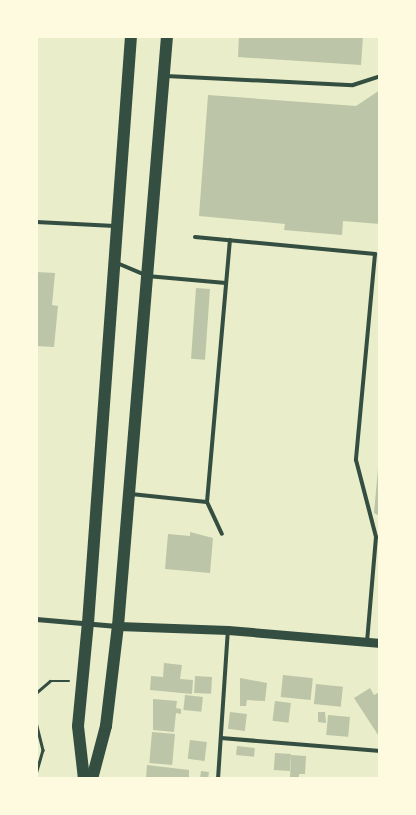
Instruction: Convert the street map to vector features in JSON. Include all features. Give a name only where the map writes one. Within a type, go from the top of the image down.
[{"type":"main road","points":[[84,779],[78,726],[88,623],[131,36]]},
{"type":"main road","points":[[92,779],[106,726],[118,626],[167,36]]},
{"type":"street","points":[[36,619],[118,626],[228,630],[380,643]]},
{"type":"lane","points":[[163,76],[353,85],[380,76]]},
{"type":"lane","points":[[36,222],[117,226]]},
{"type":"lane","points":[[194,237],[375,254],[356,460],[376,537],[367,642]]},
{"type":"lane","points":[[222,534],[207,502],[230,240]]},
{"type":"lane","points":[[114,262],[147,276],[226,283]]},
{"type":"lane","points":[[129,494],[207,502]]},
{"type":"lane","points":[[218,779],[228,630]]},
{"type":"lane","points":[[221,738],[380,751]]},
{"type":"path","points":[[36,694],[53,680],[82,682]]},
{"type":"path","points":[[36,722],[43,750],[36,774]]},
{"type":"building","points":[[239,36],[363,36],[361,65],[238,57]]},
{"type":"building","points":[[380,90],[380,224],[343,221],[342,235],[284,230],[285,224],[199,216],[208,95],[356,106]]},
{"type":"building","points":[[36,272],[55,273],[52,305],[58,306],[54,347],[36,346]]},
{"type":"building","points":[[196,288],[210,289],[205,360],[191,359]]},
{"type":"building","points":[[378,469],[380,469],[380,516],[374,513]]},
{"type":"building","points":[[190,532],[213,538],[210,573],[165,569],[168,534],[190,536]]},
{"type":"building","points":[[164,663],[182,665],[180,679],[193,680],[192,694],[150,690],[151,676],[163,677]]},
{"type":"building","points":[[283,675],[313,678],[311,700],[281,697]]},
{"type":"building","points":[[195,676],[212,677],[211,694],[194,693]]},
{"type":"building","points":[[240,678],[267,683],[265,701],[247,700],[246,706],[240,706]]},
{"type":"building","points":[[316,684],[343,687],[341,707],[314,704]]},
{"type":"building","points":[[370,688],[374,695],[380,692],[380,738],[354,698]]},
{"type":"building","points":[[185,695],[203,697],[201,712],[183,710]]},
{"type":"building","points":[[153,699],[177,701],[176,708],[181,709],[181,714],[176,713],[174,732],[153,730]]},
{"type":"building","points":[[275,701],[291,703],[288,723],[273,721]]},
{"type":"building","points":[[230,712],[247,714],[245,731],[228,729]]},
{"type":"building","points":[[318,712],[325,712],[326,723],[318,722]]},
{"type":"building","points":[[328,715],[350,717],[348,737],[326,735]]},
{"type":"building","points":[[152,732],[175,734],[172,765],[149,763]]},
{"type":"building","points":[[190,740],[207,742],[205,761],[188,759]]},
{"type":"building","points":[[237,746],[255,748],[254,757],[236,755]]},
{"type":"building","points":[[275,753],[291,754],[290,771],[274,770]]},
{"type":"building","points":[[291,755],[306,756],[305,774],[299,774],[299,779],[290,779]]},
{"type":"building","points":[[147,765],[189,770],[189,779],[146,779]]},
{"type":"building","points":[[201,771],[209,772],[208,779],[200,779]]}]
